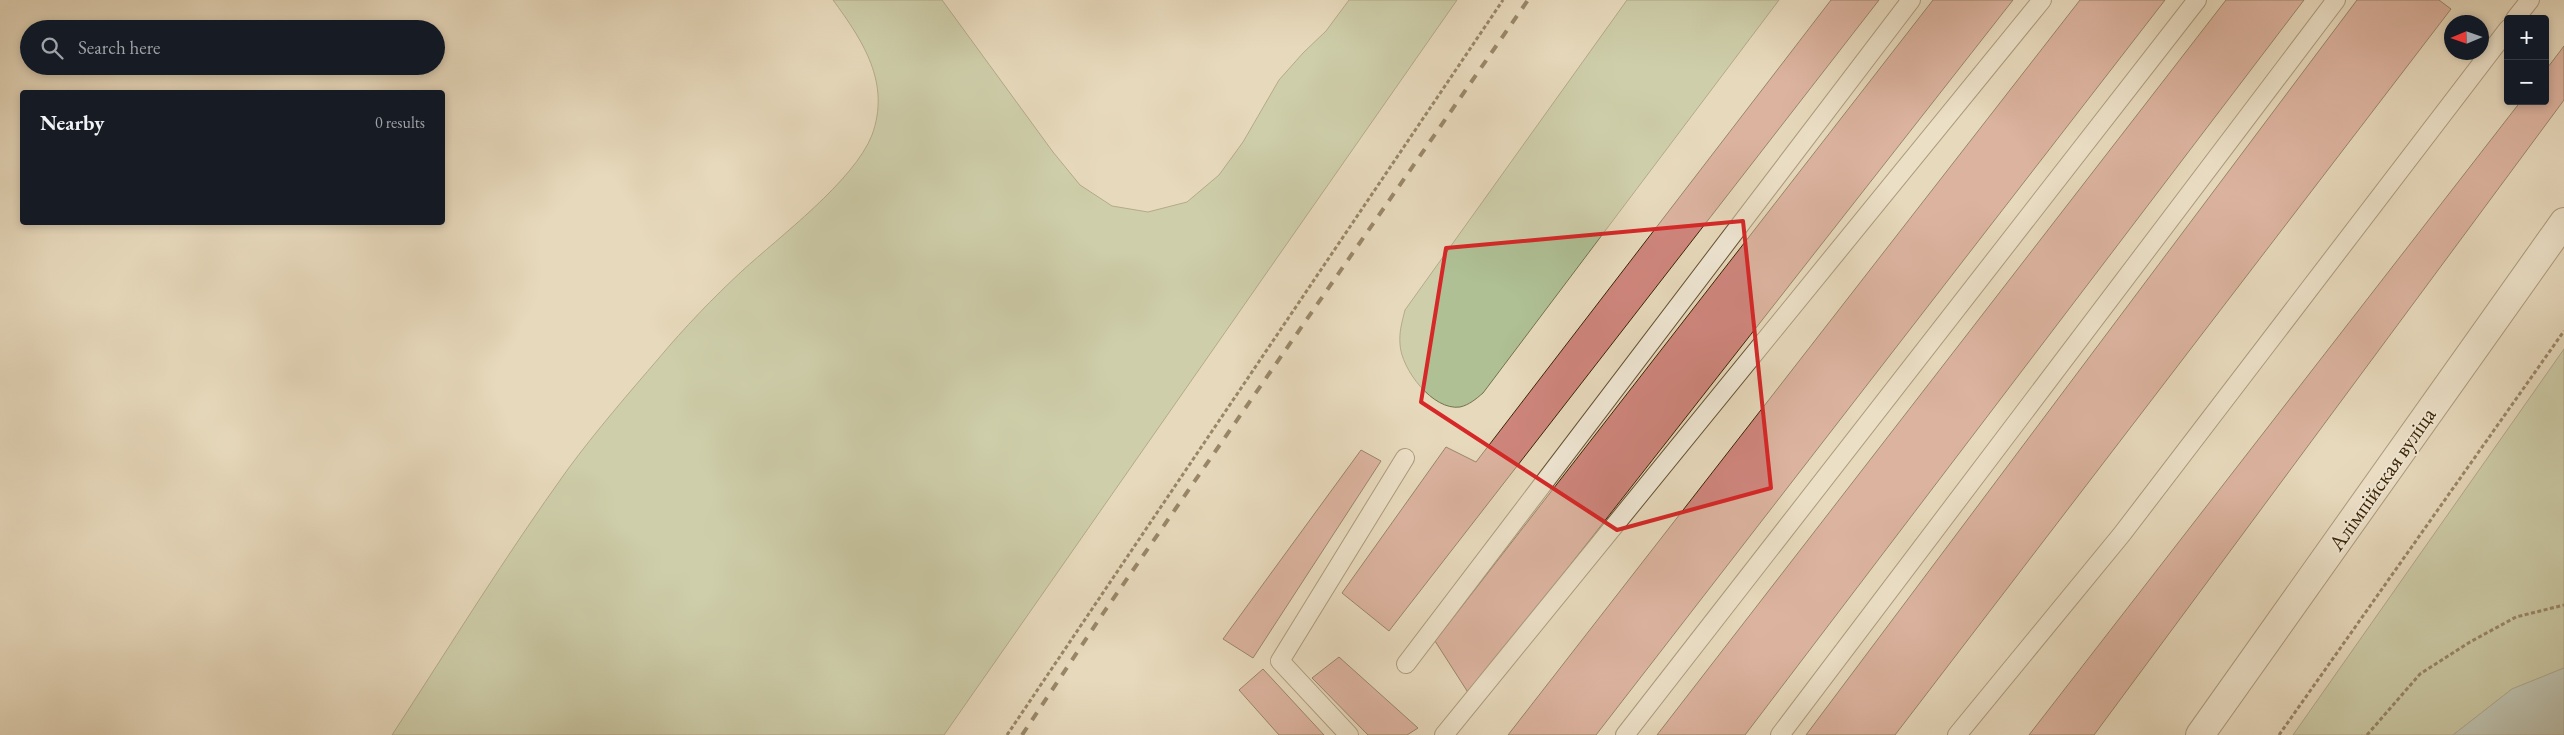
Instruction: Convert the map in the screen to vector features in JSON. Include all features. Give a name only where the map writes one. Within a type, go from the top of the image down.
[{"type":"street","name":"Алімпійская вуліца","points":[[2200,735],[2564,222]]},
{"type":"lane","points":[[1406,664],[1911,0]]},
{"type":"lane","points":[[1444,735],[2042,0]]},
{"type":"lane","points":[[1625,735],[2197,0]]},
{"type":"lane","points":[[1780,735],[2336,0]]},
{"type":"lane","points":[[2518,15],[2530,0]]},
{"type":"lane","points":[[1957,735],[2122,534],[2504,34]]},
{"type":"lane","points":[[1349,735],[1280,661],[1405,458]]},
{"type":"path","points":[[1007,735],[1503,0]]},
{"type":"path","points":[[2280,735],[2564,331]]},
{"type":"path","points":[[2367,735],[2420,674],[2470,642],[2516,617],[2564,605]]},
{"type":"highlighted area","points":[[1743,221],[1771,488],[1617,530],[1421,402],[1446,248]]},
{"type":"green space","points":[[833,0],[942,0],[1053,152],[1080,185],[1112,206],[1148,212],[1187,202],[1219,175],[1243,142],[1279,80],[1326,31],[1349,0],[1457,0],[944,735],[392,735],[522,534],[568,469],[601,427],[699,313],[742,271],[814,208],[833,189],[863,153],[872,135],[877,116],[876,80],[864,47]]},
{"type":"green space","points":[[1627,0],[1779,0],[1483,393],[1475,400],[1460,407],[1439,402],[1420,386],[1406,365],[1400,344],[1405,310]]},
{"type":"green space","points":[[2564,349],[2564,668],[2512,689],[2453,735],[2293,735]]},
{"type":"water","points":[[2564,668],[2564,735],[2453,735],[2512,689]]},
{"type":"building","points":[[1831,0],[1879,0],[1389,631],[1342,593],[1446,447],[1476,462]]},
{"type":"building","points":[[1933,0],[2013,0],[1469,694],[1435,641]]},
{"type":"building","points":[[2080,0],[2165,0],[1596,735],[1508,735]]},
{"type":"building","points":[[2226,0],[2304,0],[1745,735],[1657,735]]},
{"type":"building","points":[[2357,0],[2439,0],[2451,9],[2446,15],[2444,15],[2444,18],[1895,735],[1806,735]]},
{"type":"building","points":[[2564,46],[2564,100],[2094,735],[2029,735],[2518,105],[2549,105],[2549,66]]},
{"type":"building","points":[[1361,450],[1381,461],[1253,658],[1223,639]]},
{"type":"building","points":[[1339,657],[1418,728],[1407,735],[1368,735],[1312,678]]},
{"type":"building","points":[[1263,669],[1324,735],[1279,735],[1239,690]]},
{"type":"railway","points":[[1022,735],[1104,612],[1528,0]]}]
